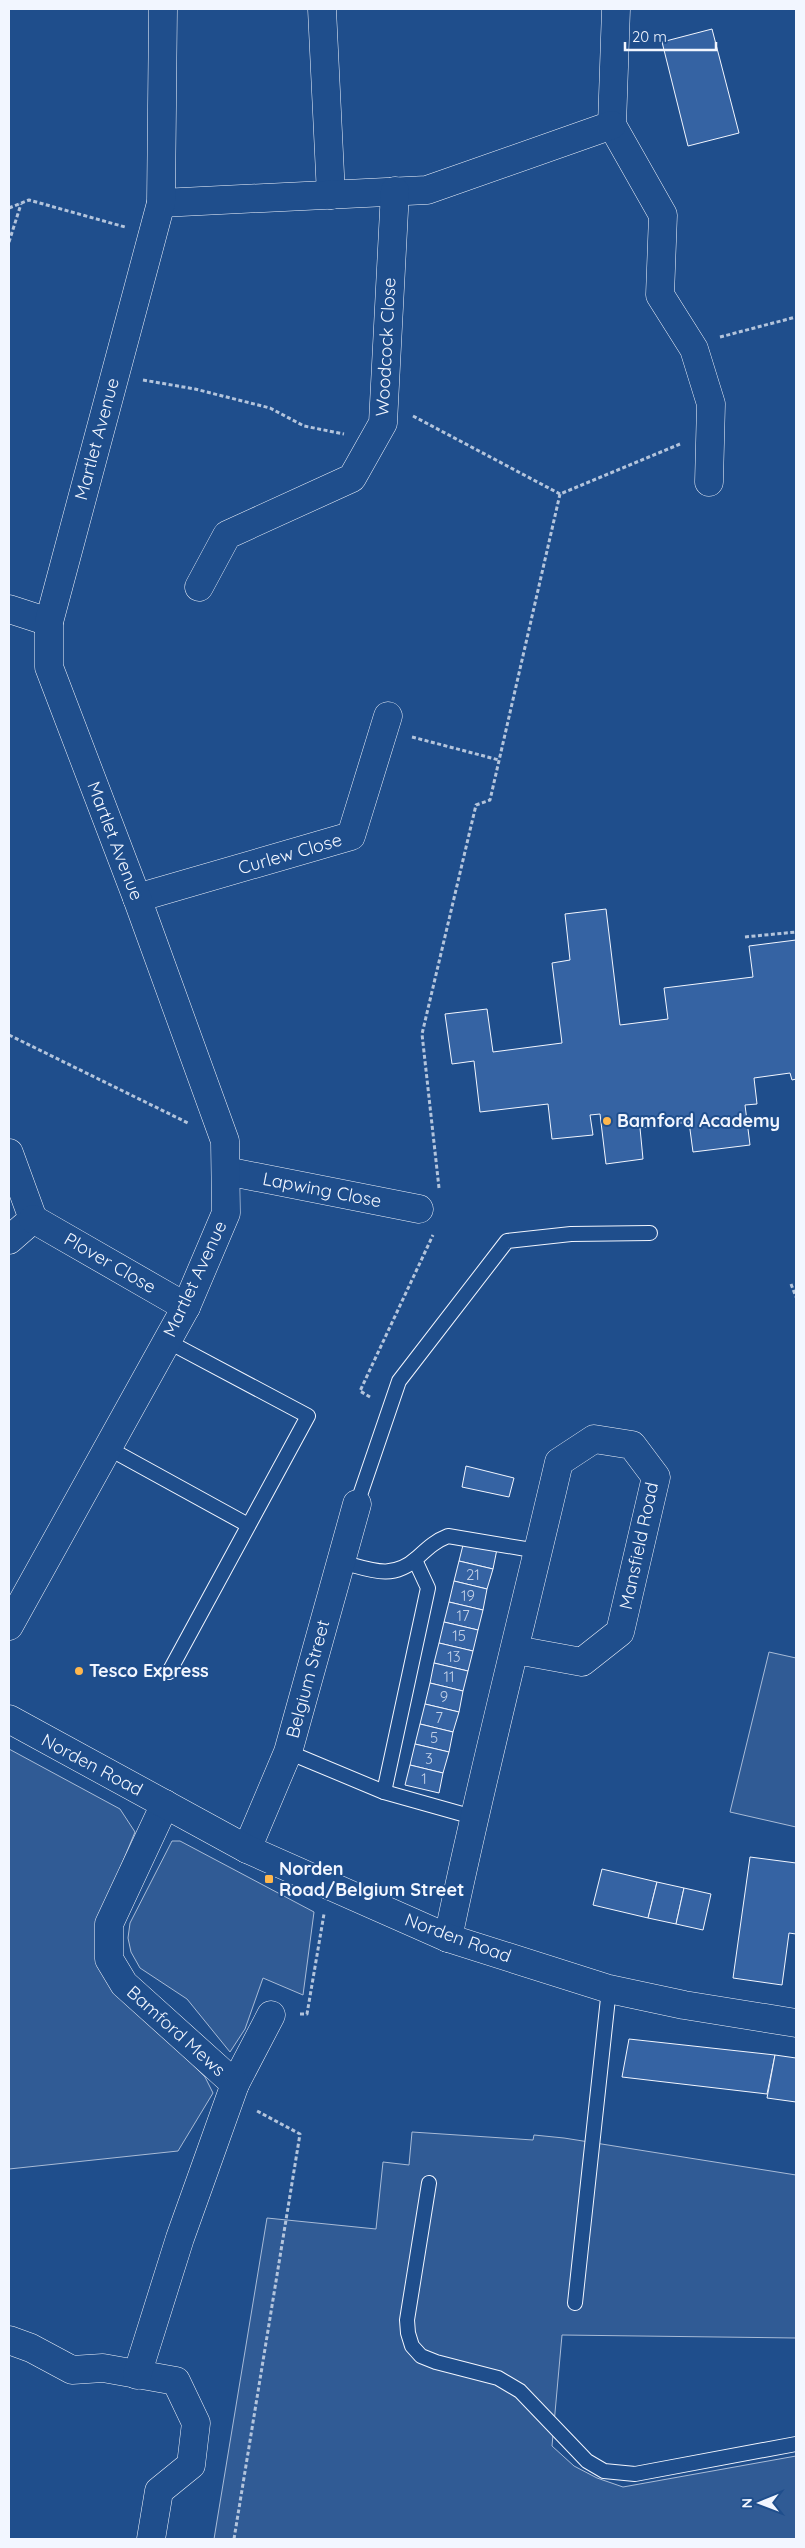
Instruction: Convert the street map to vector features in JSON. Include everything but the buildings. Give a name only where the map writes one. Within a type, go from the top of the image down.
[{"type":"street","name":"Martlet Avenue","points":[[9,1626],[186,1307],[226,1213],[225,1141],[137,898],[49,667],[49,622],[161,203],[163,9]]},
{"type":"street","points":[[322,9],[331,195]]},
{"type":"street","points":[[616,9],[612,125],[663,215],[660,295],[691,344],[711,404],[709,482]]},
{"type":"street","points":[[161,203],[427,190],[612,125]]},
{"type":"street","name":"Woodcock Close","points":[[199,587],[227,535],[352,478],[383,423],[395,191]]},
{"type":"street","points":[[9,609],[49,622]]},
{"type":"street","name":"Curlew Close","points":[[137,898],[351,836],[386,723]]},
{"type":"street","points":[[9,1153],[33,1220],[9,1240]]},
{"type":"street","name":"Lapwing Close","points":[[226,1171],[429,1203]]},
{"type":"street","name":"Plover Close","points":[[33,1220],[186,1307]]},
{"type":"street","name":"Mansfield Road","points":[[448,1938],[473,1817],[516,1650],[559,1462],[594,1439],[632,1444],[656,1477],[620,1632],[582,1662],[516,1650]]},
{"type":"street","name":"Belgium Street","points":[[248,1849],[288,1752],[357,1504]]},
{"type":"street","name":"Norden Road","points":[[9,1719],[248,1849],[448,1938],[609,1988],[684,2005],[796,2023]]},
{"type":"street","name":"Bamford Mews","points":[[137,2376],[180,2238],[232,2090],[124,1984],[109,1959],[109,1924],[165,1804]]},
{"type":"street","points":[[232,2090],[271,2015]]},
{"type":"street","points":[[9,2340],[31,2348],[72,2370],[103,2368],[137,2376],[176,2381],[196,2423],[191,2465],[159,2491],[151,2539]]},
{"type":"lane","points":[[357,1504],[399,1381],[507,1241],[571,1234],[650,1233]]},
{"type":"lane","points":[[167,1341],[308,1416],[169,1672]]},
{"type":"lane","points":[[108,1448],[248,1525]]},
{"type":"lane","points":[[341,1562],[380,1571],[398,1571],[415,1560],[435,1541],[448,1536],[463,1536],[538,1551]]},
{"type":"lane","points":[[384,1792],[428,1588],[415,1560]]},
{"type":"lane","points":[[288,1752],[384,1792],[473,1817]]},
{"type":"lane","points":[[575,2303],[609,1988]]},
{"type":"lane","points":[[429,2183],[408,2320],[412,2346],[421,2356],[436,2362],[498,2378],[520,2391],[588,2461],[604,2471],[635,2474],[796,2444]]},
{"type":"path","points":[[9,208],[29,200],[152,235]]},
{"type":"path","points":[[9,242],[22,203]]},
{"type":"path","points":[[691,344],[796,317]]},
{"type":"path","points":[[114,375],[195,389],[270,408],[304,426],[374,439]]},
{"type":"path","points":[[384,401],[560,494]]},
{"type":"path","points":[[560,494],[710,431]]},
{"type":"path","points":[[429,1203],[422,1034],[476,805],[490,800],[560,494]]},
{"type":"path","points":[[386,723],[499,760]]},
{"type":"path","points":[[744,937],[796,932]]},
{"type":"path","points":[[389,1410],[360,1391],[434,1233]]},
{"type":"path","points":[[791,1284],[796,1297]]},
{"type":"path","points":[[271,2015],[307,2014],[321,1922],[334,1887]]},
{"type":"path","points":[[232,2090],[300,2134],[234,2539]]},
{"type":"shaded area","points":[[769,1652],[796,1658],[796,1827],[730,1812]]},
{"type":"shaded area","points":[[9,1749],[120,1809],[135,1832],[97,1924],[136,2009],[205,2077],[213,2093],[178,2151],[9,2169]]},
{"type":"shaded area","points":[[172,1841],[180,1841],[314,1912],[303,1995],[263,1978],[245,2029],[230,2052],[187,1999],[140,1968],[131,1952],[128,1938],[130,1923]]},
{"type":"shaded area","points":[[412,2132],[533,2140],[534,2135],[564,2138],[796,2175],[796,2338],[562,2335],[552,2446],[574,2466],[597,2478],[623,2487],[796,2456],[796,2539],[214,2539],[267,2218],[376,2229],[383,2162],[409,2165]]},
{"type":"place","name":"Bamford Academy","points":[[607,1121]]},
{"type":"place","name":"Tesco Express","points":[[79,1671]]},
{"type":"place","name":"Norden Road/Belgium Street","points":[[269,1879]]}]
